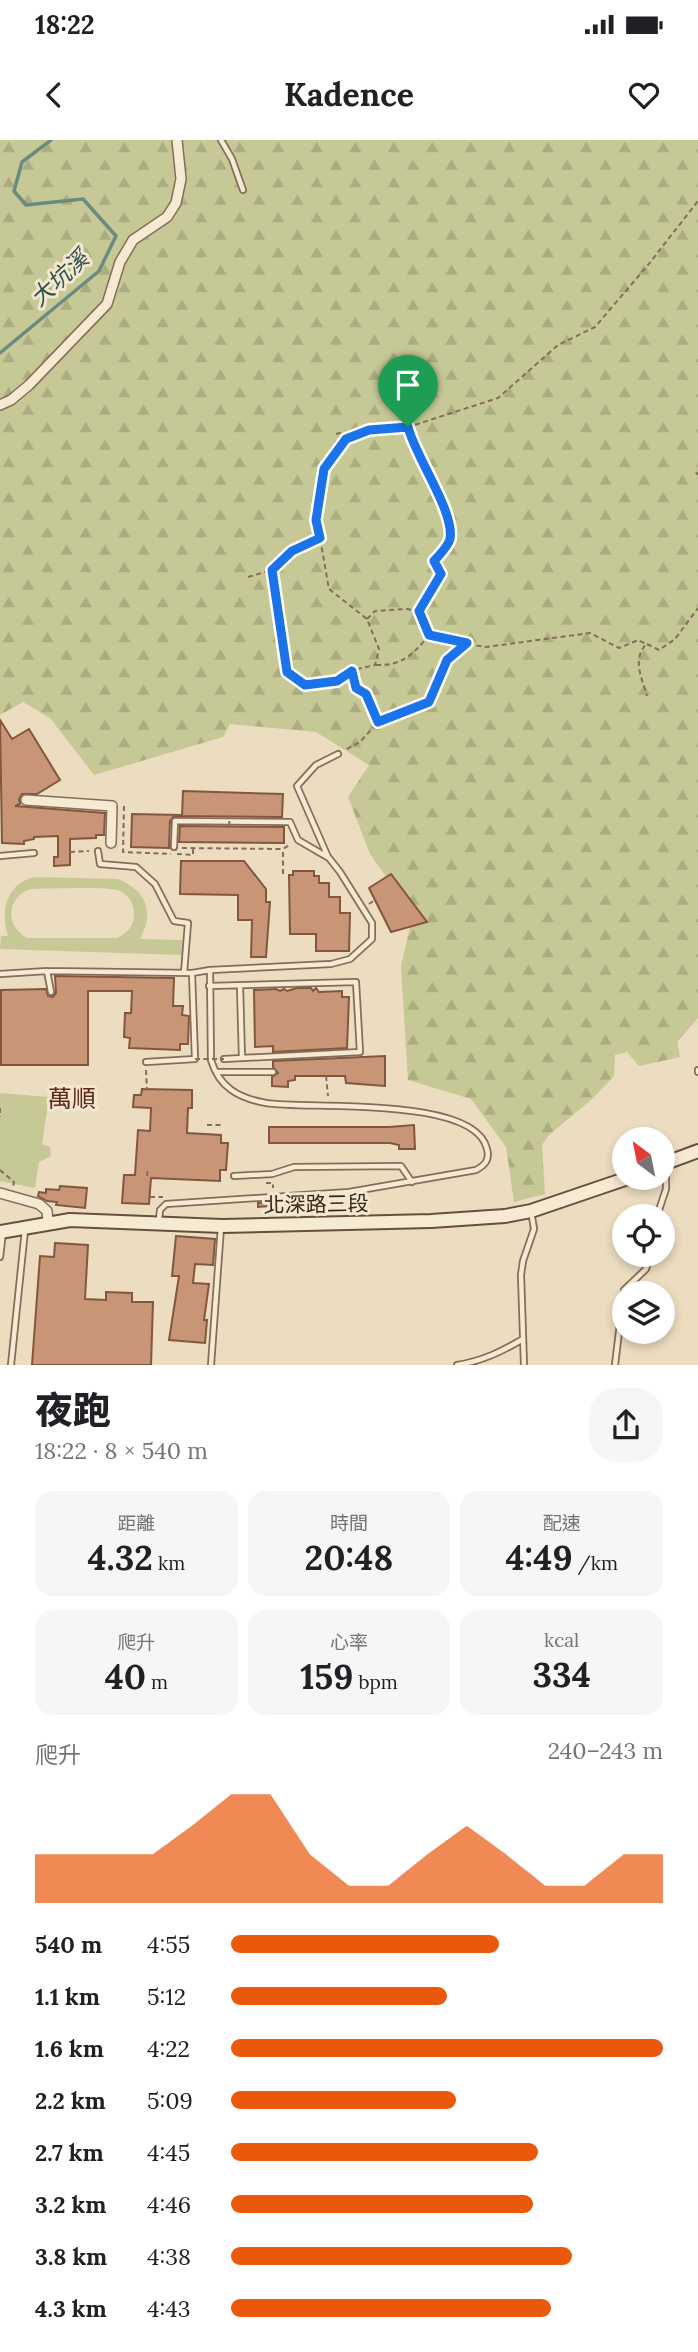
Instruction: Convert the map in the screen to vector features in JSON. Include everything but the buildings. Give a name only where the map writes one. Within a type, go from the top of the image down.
[{"type":"main road","points":[[676,1159],[698,1151]]},
{"type":"main road","name":"北深路三段","points":[[1,1231],[70,1220],[222,1226],[431,1221],[505,1216],[531,1211],[612,1183]]},
{"type":"street","points":[[0,405],[29,386],[107,303],[120,262],[133,240],[167,217],[176,203],[181,179],[177,140]]},
{"type":"street","points":[[26,800],[112,806],[111,844]]},
{"type":"street","points":[[0,1193],[39,1204],[47,1211],[48,1222]]},
{"type":"lane","points":[[221,140],[232,159],[243,190]]},
{"type":"lane","points":[[0,974],[47,971],[192,973],[331,964],[350,959],[372,939],[372,923],[329,858],[297,786],[316,765],[338,754]]},
{"type":"lane","points":[[174,847],[175,821],[290,822],[298,840],[329,858]]},
{"type":"lane","points":[[98,851],[100,864],[136,867],[155,884],[174,920],[188,923],[184,973]]},
{"type":"lane","points":[[0,856],[34,853]]},
{"type":"lane","points":[[158,1225],[159,1210],[166,1203],[349,1192],[476,1170],[485,1165],[488,1157],[487,1147],[479,1134],[456,1120],[388,1107],[265,1103],[227,1089],[215,1072],[211,1059],[210,970]]},
{"type":"lane","points":[[47,971],[51,992]]},
{"type":"lane","points":[[146,1062],[195,1059],[192,973]]},
{"type":"lane","points":[[209,986],[356,982],[360,1052],[224,1059]]},
{"type":"lane","points":[[240,986],[242,1058]]},
{"type":"lane","points":[[215,1072],[272,1072]]},
{"type":"lane","points":[[234,1176],[272,1174],[294,1167],[401,1166],[412,1182]]},
{"type":"lane","points":[[524,1365],[522,1275],[523,1261],[534,1228],[531,1211]]},
{"type":"lane","points":[[11,1365],[25,1226]]},
{"type":"lane","points":[[211,1365],[222,1226]]},
{"type":"lane","points":[[0,1257],[1,1231]]},
{"type":"lane","points":[[615,1365],[624,1290],[647,1267]]},
{"type":"lane","points":[[457,1365],[495,1355],[523,1339]]},
{"type":"path","points":[[375,665],[379,649],[367,619],[329,589],[316,520],[324,469],[346,439],[369,430],[408,427],[498,398],[558,345],[595,327],[698,201]]},
{"type":"path","points":[[408,427],[411,440],[438,492],[450,529],[450,542],[434,561],[441,574],[419,611]]},
{"type":"path","points":[[337,434],[340,433],[346,439]]},
{"type":"path","points":[[248,577],[272,570],[292,551],[320,538]]},
{"type":"path","points":[[272,570],[287,672],[305,685],[337,681],[352,671],[375,665],[387,666],[415,654],[429,635]]},
{"type":"path","points":[[429,635],[486,647],[590,633],[619,648],[638,640],[659,650],[675,639],[698,608]]},
{"type":"path","points":[[367,619],[375,611],[419,611]]},
{"type":"path","points":[[419,611],[429,635]]},
{"type":"path","points":[[338,754],[360,742],[378,722],[429,702],[447,660],[467,643]]},
{"type":"path","points":[[646,644],[637,662],[647,696]]},
{"type":"path","points":[[352,671],[356,688],[366,694],[378,722]]},
{"type":"path","points":[[125,806],[122,852],[193,855],[193,848]]},
{"type":"path","points":[[229,826],[230,815]]},
{"type":"path","points":[[174,847],[283,849],[298,840]]},
{"type":"path","points":[[283,849],[283,874]]},
{"type":"path","points":[[70,852],[98,851]]},
{"type":"path","points":[[195,1059],[224,1059]]},
{"type":"path","points":[[326,1076],[328,1101]]},
{"type":"path","points":[[0,1108],[0,1116]]},
{"type":"path","points":[[207,1125],[222,1125]]},
{"type":"path","points":[[147,1176],[148,1169]]},
{"type":"path","points":[[0,1170],[14,1182]]},
{"type":"path","points":[[260,1183],[273,1183],[274,1195]]},
{"type":"green space","points":[[0,140],[698,140],[698,1018],[677,1042],[680,1057],[639,1066],[627,1052],[615,1055],[614,1076],[592,1099],[549,1135],[542,1145],[545,1194],[514,1202],[506,1147],[471,1099],[408,1080],[401,966],[413,914],[370,854],[348,797],[369,765],[316,732],[230,724],[223,737],[94,775],[50,718],[23,702],[0,715]]},
{"type":"green space","points":[[36,877],[118,879],[135,889],[145,903],[147,920],[140,939],[182,940],[182,955],[0,949],[1,936],[8,936],[5,917],[8,899],[12,891],[26,880]],"holes":[[[91,888],[120,891],[132,903],[132,925],[117,938],[27,938],[15,926],[11,912],[17,898],[31,889]]]},
{"type":"green space","points":[[0,1093],[49,1097],[42,1144],[50,1147],[51,1156],[39,1162],[35,1188],[0,1181]]},
{"type":"waterway","name":"大坑溪","points":[[0,353],[99,271],[116,236],[83,199],[26,205],[14,191],[22,162],[51,140]]},
{"type":"district","name":"萬順","points":[[72,1098]]},
{"type":"route","points":[[408,427],[411,440],[438,492],[450,529],[450,542],[434,561],[441,574],[419,611],[429,635],[467,643],[447,660],[429,702],[378,722],[366,694],[356,688],[352,671],[337,681],[305,685],[287,672],[272,570],[292,551],[320,538],[316,520],[324,469],[346,439],[369,430],[408,427]]}]
